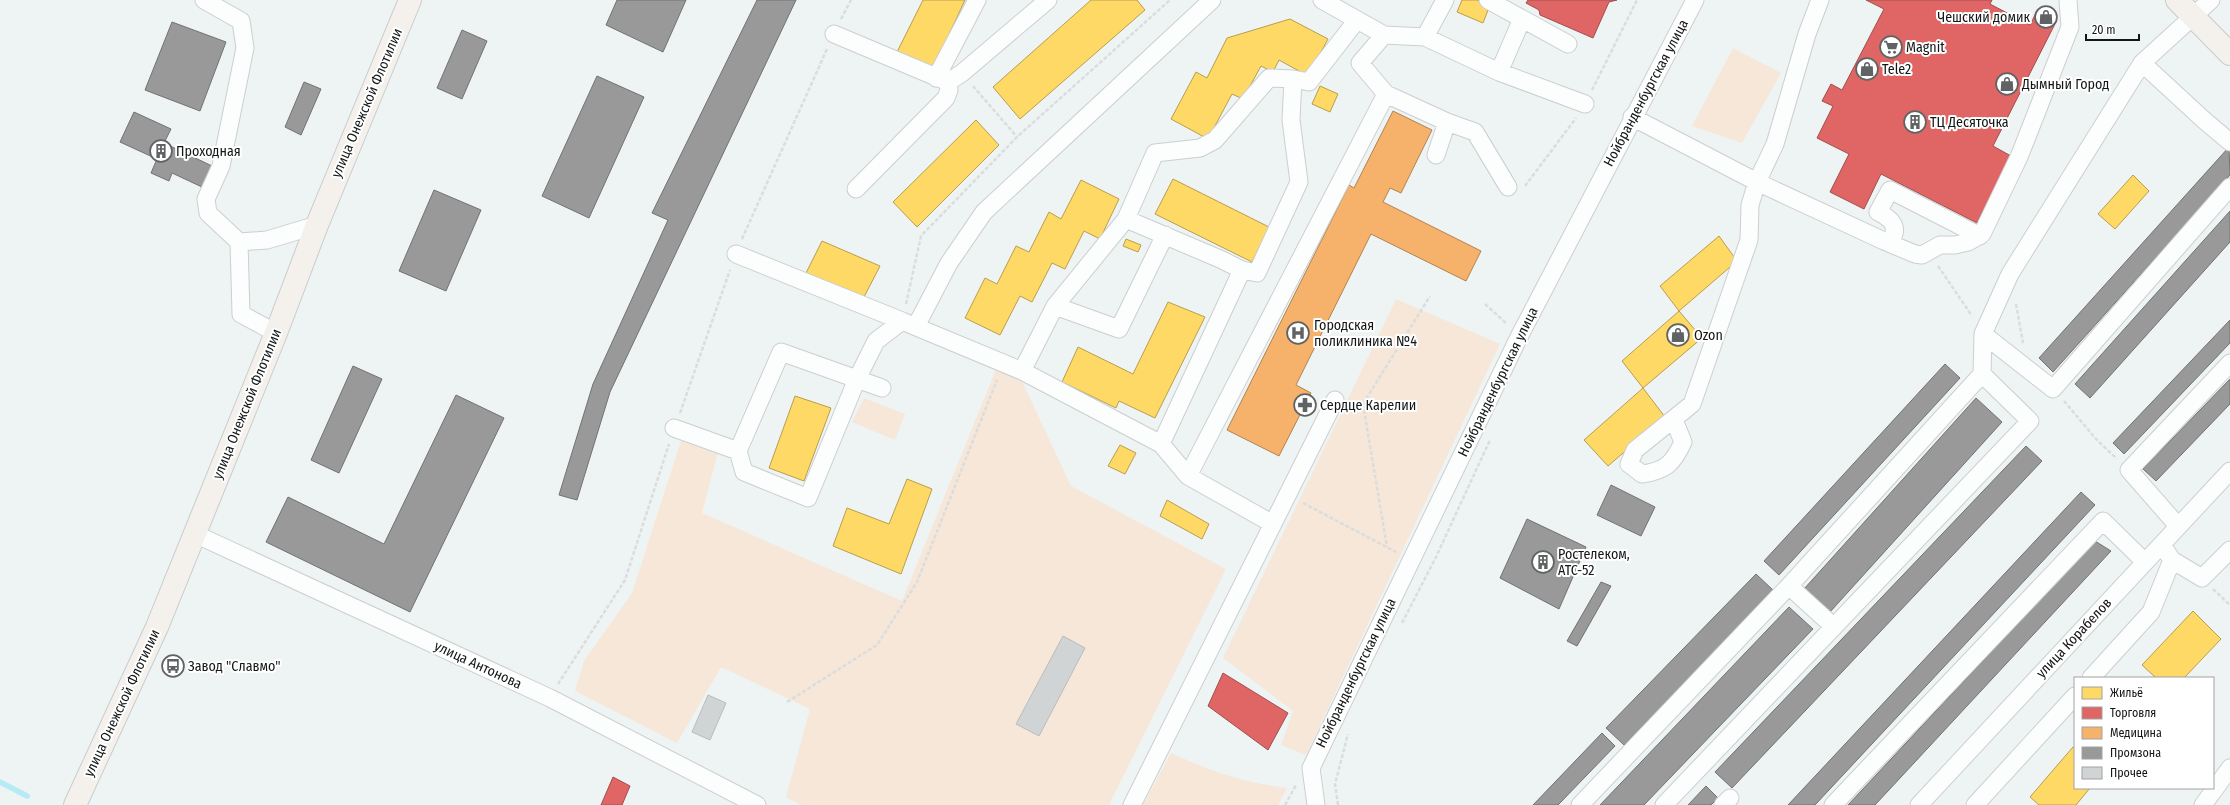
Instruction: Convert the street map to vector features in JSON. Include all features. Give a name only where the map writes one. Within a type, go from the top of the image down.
[{"type":"main road","name":"улица Онежской Флотилии","points":[[76,805],[157,627],[276,333],[317,224],[410,0]]},
{"type":"main road","points":[[2177,0],[2230,54]]},
{"type":"street","points":[[204,0],[241,21],[245,48],[221,166],[206,199],[208,214],[239,242],[267,240],[317,224]]},
{"type":"street","points":[[856,189],[946,98],[949,90],[948,78],[977,0]]},
{"type":"street","points":[[948,78],[1048,0]]},
{"type":"street","points":[[882,388],[857,379],[781,352],[738,452],[744,472],[808,498],[839,437],[857,379],[876,341],[909,323],[984,212],[1212,0]]},
{"type":"street","points":[[1322,0],[1384,35],[1425,37],[1499,72],[1585,104]]},
{"type":"street","points":[[1425,37],[1445,0]]},
{"type":"street","points":[[1488,0],[1568,44]]},
{"type":"street","name":"Нойбранденбургская улица","points":[[1316,805],[1311,768],[1520,335],[1632,117],[1695,0]]},
{"type":"street","points":[[1674,420],[1692,404],[1735,284],[1750,240],[1750,205],[1758,182],[1775,144],[1807,34],[1820,0]]},
{"type":"street","points":[[1632,117],[1758,182],[1884,241],[1915,254],[1922,255],[1940,245],[1961,244],[1980,236],[2019,157],[2070,27],[2068,0]]},
{"type":"street","points":[[1580,805],[1789,586],[1982,374],[1984,334],[2010,274],[2142,63],[2211,0]]},
{"type":"street","points":[[1499,72],[1522,19]]},
{"type":"street","points":[[1022,371],[1055,306],[1126,219],[1155,153],[1200,148],[1215,140],[1269,78],[1293,79],[1309,82],[1357,20]]},
{"type":"street","points":[[834,34],[948,78]]},
{"type":"street","points":[[1384,35],[1360,63],[1386,94],[1447,122],[1475,132],[1508,187]]},
{"type":"street","points":[[2142,63],[2230,142]]},
{"type":"street","points":[[1126,219],[1242,270],[1257,273],[1299,182],[1291,120],[1293,79]]},
{"type":"street","points":[[1188,476],[1386,94]]},
{"type":"street","points":[[1436,155],[1447,122]]},
{"type":"street","points":[[1984,334],[2053,389],[2230,187]]},
{"type":"street","points":[[1884,241],[1891,240],[1894,235],[1895,226],[1891,219],[1878,212],[1890,190],[1980,236]]},
{"type":"street","points":[[1055,306],[1119,329],[1165,235]]},
{"type":"street","points":[[239,242],[241,314],[276,333]]},
{"type":"street","points":[[736,254],[909,323],[1022,371],[1161,444],[1188,476],[1273,524]]},
{"type":"street","points":[[1161,444],[1242,270]]},
{"type":"street","points":[[2178,526],[2129,470],[2230,363]]},
{"type":"street","points":[[1664,805],[2030,421],[1982,374]]},
{"type":"street","points":[[1132,805],[1335,400]]},
{"type":"street","points":[[674,428],[738,452]]},
{"type":"street","name":"улица Корабелов","points":[[1919,805],[2230,471]]},
{"type":"street","points":[[1833,805],[2103,521],[2145,562]]},
{"type":"street","name":"улица Антонова","points":[[195,534],[550,698],[757,805]]},
{"type":"street","points":[[2161,544],[2172,560],[2202,578],[2230,550]]},
{"type":"street","points":[[2092,677],[2151,612],[2172,560]]},
{"type":"street","points":[[1789,586],[1834,627]]},
{"type":"street","points":[[1976,805],[2074,697]]},
{"type":"street","points":[[2203,805],[2230,768]]},
{"type":"path","points":[[550,698],[586,638],[625,580],[674,428],[736,254],[794,119],[850,0]]},
{"type":"path","points":[[909,323],[921,236],[1017,137],[1170,0]]},
{"type":"path","points":[[948,78],[1017,137]]},
{"type":"path","points":[[1929,252],[1984,334]]},
{"type":"path","points":[[1387,548],[1363,404],[1430,296]]},
{"type":"path","points":[[2015,303],[2028,369]]},
{"type":"path","points":[[787,702],[877,645],[917,582],[997,380]]},
{"type":"path","points":[[2053,389],[2096,439],[2129,470]]},
{"type":"path","points":[[1335,400],[1363,404]]},
{"type":"path","points":[[1400,627],[1436,557],[1492,436]]},
{"type":"path","points":[[1297,507],[1303,503],[1411,560]]},
{"type":"path","points":[[2202,578],[2230,605]]},
{"type":"path","points":[[1338,805],[1335,784],[1350,726]]},
{"type":"shaded area","points":[[1733,48],[1781,73],[1742,143],[1692,126]]},
{"type":"shaded area","points":[[1396,299],[1500,344],[1306,755],[1281,745],[1293,711],[1223,658]]},
{"type":"shaded area","points":[[997,367],[1019,375],[1071,486],[1226,569],[1109,805],[801,805],[786,797],[810,709],[721,667],[677,743],[575,691],[584,661],[632,593],[681,441],[718,452],[702,513],[902,601]]},
{"type":"shaded area","points":[[864,398],[905,414],[895,440],[852,422]]},
{"type":"shaded area","points":[[1171,753],[1200,766],[1241,779],[1255,783],[1287,788],[1278,805],[1143,805]]},
{"type":"building: Жильё","points":[[923,0],[965,0],[932,71],[896,54]]},
{"type":"building: Жильё","points":[[1091,0],[1137,0],[1145,10],[1020,119],[993,87]]},
{"type":"building: Жильё","points":[[1462,0],[1477,0],[1490,5],[1483,23],[1457,12]]},
{"type":"building: Жильё","points":[[1290,19],[1328,39],[1308,76],[1279,60],[1273,72],[1261,66],[1243,99],[1232,94],[1208,139],[1171,119],[1196,72],[1207,78],[1227,38]]},
{"type":"building: Жильё","points":[[1320,86],[1338,94],[1330,112],[1312,104]]},
{"type":"building: Жильё","points":[[976,120],[999,145],[917,227],[893,202]]},
{"type":"building: Жильё","points":[[2133,175],[2149,191],[2115,229],[2098,214]]},
{"type":"building: Жильё","points":[[1173,179],[1269,227],[1252,262],[1155,214]]},
{"type":"building: Жильё","points":[[1081,180],[1119,199],[1100,239],[1084,231],[1065,269],[1052,263],[1032,302],[1020,296],[1000,335],[965,318],[985,278],[997,284],[1016,246],[1029,252],[1049,212],[1061,219]]},
{"type":"building: Жильё","points":[[1719,236],[1737,261],[1679,311],[1660,286]]},
{"type":"building: Жильё","points":[[1126,239],[1141,245],[1138,252],[1123,246]]},
{"type":"building: Жильё","points":[[822,241],[880,266],[864,297],[806,273]]},
{"type":"building: Жильё","points":[[1168,302],[1205,317],[1155,418],[1119,401],[1116,408],[1062,382],[1078,347],[1133,374]]},
{"type":"building: Жильё","points":[[1679,311],[1702,338],[1643,388],[1622,361]]},
{"type":"building: Жильё","points":[[1643,388],[1665,417],[1608,466],[1584,440]]},
{"type":"building: Жильё","points":[[795,396],[831,408],[804,481],[769,468]]},
{"type":"building: Жильё","points":[[1120,445],[1136,453],[1125,474],[1108,466]]},
{"type":"building: Жильё","points":[[907,479],[932,489],[901,574],[833,546],[847,508],[889,524]]},
{"type":"building: Жильё","points":[[1167,500],[1209,524],[1202,539],[1160,516]]},
{"type":"building: Жильё","points":[[2193,611],[2221,639],[2185,677],[2155,677],[2142,665]]},
{"type":"building: Жильё","points":[[2074,748],[2074,789],[2089,789],[2076,805],[2039,805],[2030,797]]},
{"type":"building: Торговля","points":[[1528,0],[1617,0],[1609,2],[1593,38],[1540,15],[1539,10],[1526,3]]},
{"type":"building: Торговля","name":"ТЦ Десяточка","points":[[1866,0],[1992,0],[1990,4],[2030,25],[2037,11],[2057,20],[1993,146],[2011,156],[1977,223],[1881,174],[1864,209],[1830,192],[1849,154],[1817,138],[1833,106],[1822,101],[1831,84],[1842,90],[1884,9]]},
{"type":"building: Торговля","points":[[1223,673],[1288,713],[1268,750],[1208,706]]},
{"type":"building: Торговля","points":[[613,777],[630,786],[622,805],[601,805]]},
{"type":"building: Медицина","name":"Городская поликлиника №4","points":[[1393,111],[1432,130],[1401,193],[1390,188],[1383,202],[1481,251],[1466,281],[1371,234],[1296,385],[1311,393],[1279,456],[1227,430],[1349,185],[1354,188]]},
{"type":"building: Промзона","points":[[617,0],[686,0],[663,52],[606,25]]},
{"type":"building: Промзона","points":[[757,0],[796,0],[610,392],[577,500],[559,495],[593,384],[668,220],[652,213]]},
{"type":"building: Промзона","points":[[172,22],[226,42],[200,111],[145,90]]},
{"type":"building: Промзона","points":[[462,30],[487,41],[462,99],[437,88]]},
{"type":"building: Промзона","points":[[597,76],[644,97],[589,218],[542,196]]},
{"type":"building: Промзона","points":[[304,82],[321,89],[301,135],[285,127]]},
{"type":"building: Промзона","name":"Проходная","points":[[134,112],[171,129],[164,143],[212,166],[202,187],[172,173],[169,181],[151,173],[157,159],[120,142]]},
{"type":"building: Промзона","points":[[2229,147],[2230,175],[2053,372],[2039,358]]},
{"type":"building: Промзона","points":[[434,190],[481,210],[446,291],[399,271]]},
{"type":"building: Промзона","points":[[2230,211],[2230,242],[2090,398],[2075,384]]},
{"type":"building: Промзона","points":[[2230,320],[2230,343],[2124,454],[2113,443]]},
{"type":"building: Промзона","points":[[1945,364],[1960,378],[1779,575],[1764,561]]},
{"type":"building: Промзона","points":[[353,366],[382,379],[339,473],[311,460]]},
{"type":"building: Промзона","points":[[2230,379],[2230,404],[2156,481],[2143,469]]},
{"type":"building: Промзона","points":[[456,395],[504,418],[410,612],[266,542],[288,497],[384,544]]},
{"type":"building: Промзона","points":[[1976,398],[2002,422],[1830,612],[1804,589]]},
{"type":"building: Промзона","points":[[2026,446],[2042,461],[1732,788],[1715,772]]},
{"type":"building: Промзона","points":[[1611,485],[1655,507],[1641,536],[1597,515]]},
{"type":"building: Промзона","points":[[2081,492],[2095,505],[1815,805],[1788,805]]},
{"type":"building: Промзона","name":"Ростелеком, АТС-52","points":[[1527,519],[1586,547],[1559,609],[1500,578]]},
{"type":"building: Промзона","points":[[2095,541],[2111,551],[1875,805],[1848,805]]},
{"type":"building: Промзона","points":[[1756,574],[1774,591],[1624,745],[1606,728]]},
{"type":"building: Промзона","points":[[1601,582],[1611,586],[1577,646],[1567,641]]},
{"type":"building: Промзона","points":[[1789,607],[1813,629],[1644,805],[1600,805]]},
{"type":"building: Промзона","points":[[1602,733],[1615,746],[1558,805],[1533,805]]},
{"type":"building: Промзона","points":[[1706,786],[1718,798],[1711,805],[1688,805]]},
{"type":"building: Прочее","points":[[1063,636],[1085,648],[1039,736],[1016,724]]},
{"type":"building: Прочее","points":[[708,695],[726,703],[710,740],[692,732]]},
{"type":"waterway","points":[[0,782],[27,796]]},
{"type":"place","name":"Чешский домик","points":[[2046,17]]},
{"type":"place","name":"Magnit","points":[[1891,47]]},
{"type":"place","name":"Tele2","points":[[1867,69]]},
{"type":"place","name":"Дымный Город","points":[[2007,84]]},
{"type":"place","name":"ТЦ Десяточка","points":[[1915,122]]},
{"type":"place","name":"Проходная","points":[[161,151]]},
{"type":"place","name":"Городская поликлиника №4","points":[[1298,333]]},
{"type":"place","name":"Ozon","points":[[1678,335]]},
{"type":"place","name":"Сердце Карелии","points":[[1305,405]]},
{"type":"place","name":"Ростелеком, АТС-52","points":[[1543,562]]},
{"type":"place","name":"Завод \"Славмо\"","points":[[173,666]]}]
